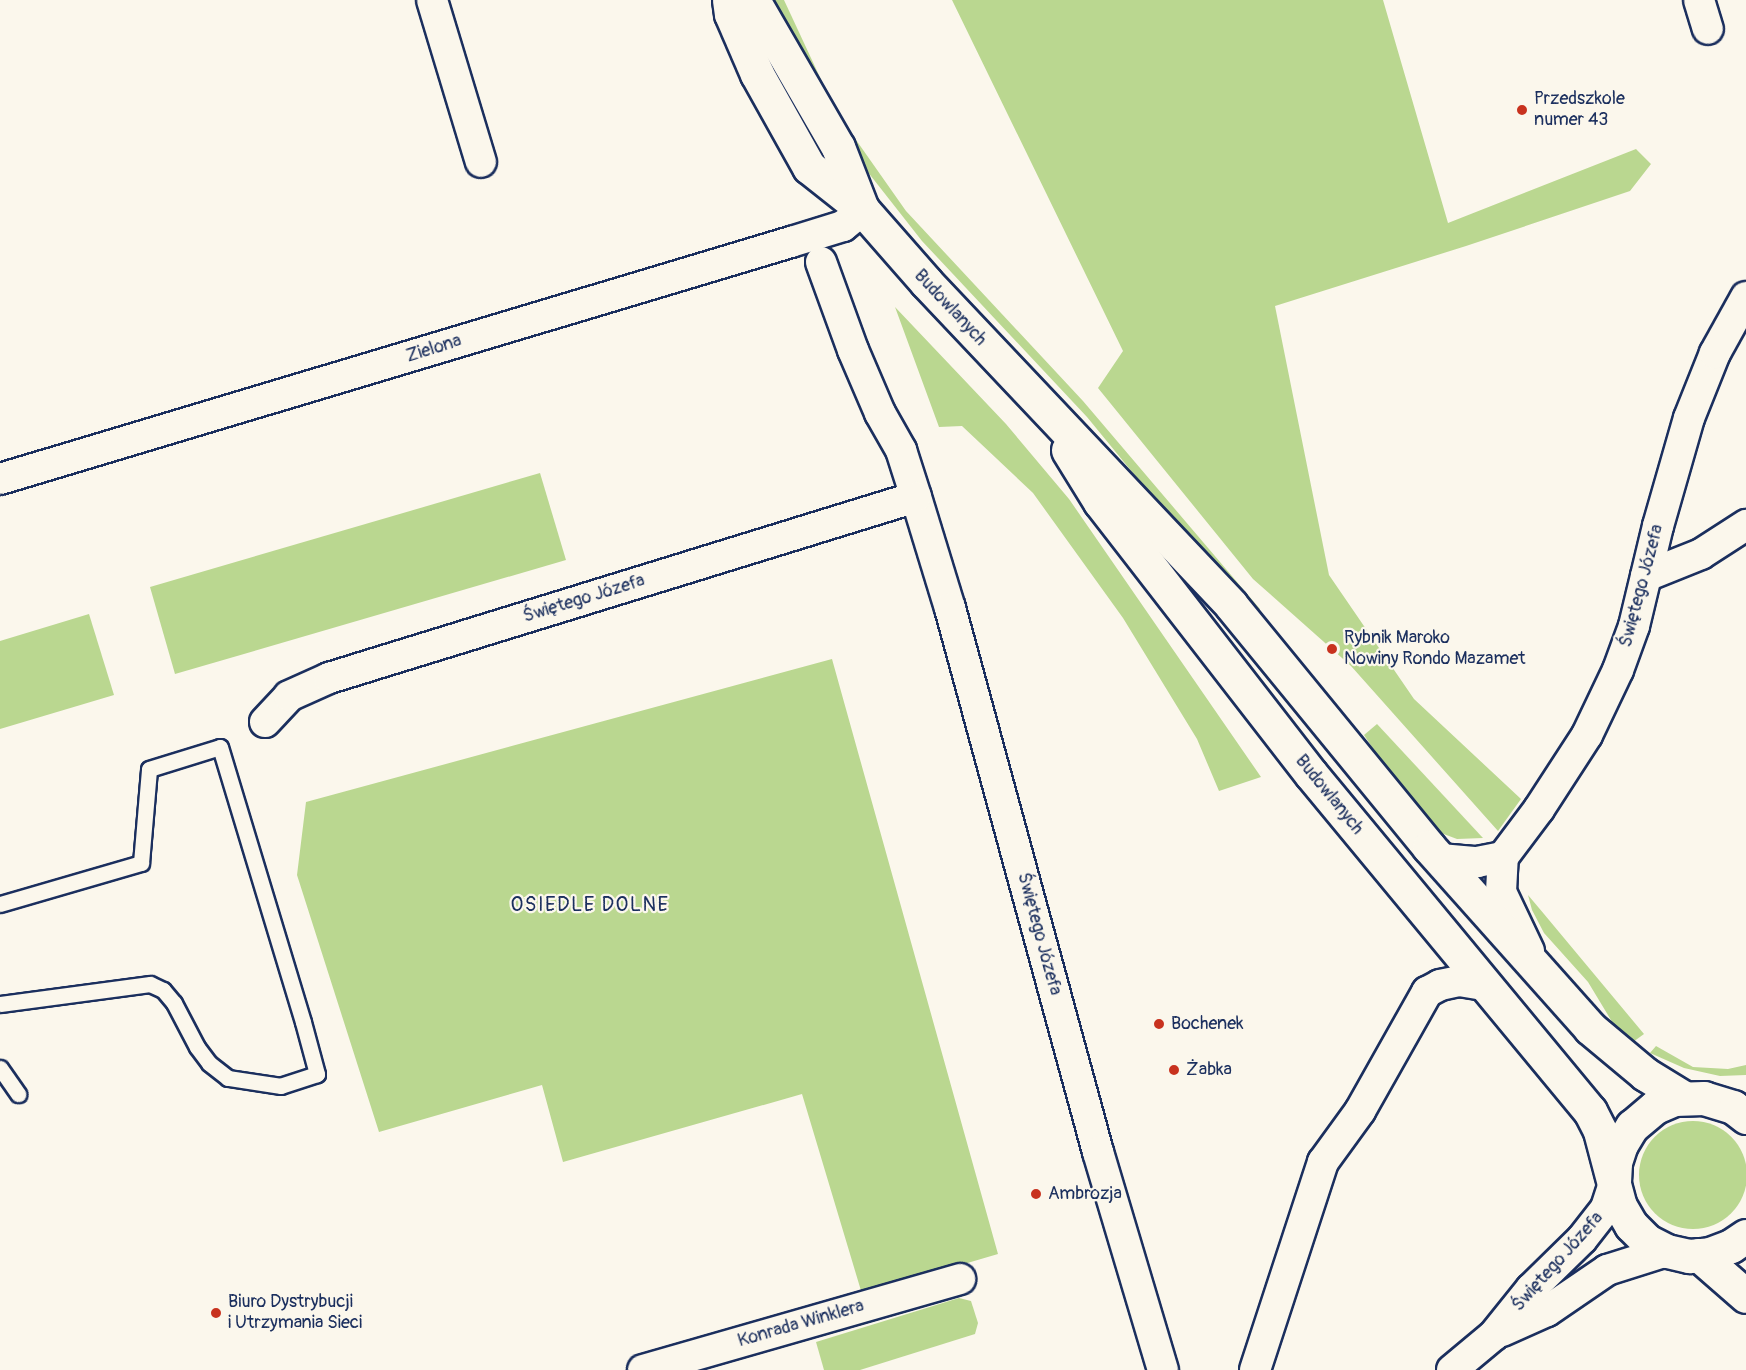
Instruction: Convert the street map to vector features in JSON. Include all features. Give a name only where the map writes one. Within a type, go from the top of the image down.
[{"type":"street","points":[[432,0],[481,162]]},
{"type":"street","name":"Budowlanych","points":[[729,0],[731,14],[757,74],[809,167],[863,210],[904,259],[1231,605],[1440,859],[1540,973],[1609,1046],[1645,1074],[1684,1098]]},
{"type":"street","name":"Budowlanych","points":[[753,0],[838,147],[863,210]]},
{"type":"street","points":[[1700,0],[1708,29]]},
{"type":"street","name":"Zielona","points":[[0,479],[843,226],[863,210]]},
{"type":"street","name":"Świętego Józefa","points":[[821,262],[853,350],[880,413],[901,450],[916,497],[950,608],[1098,1152],[1163,1370]]},
{"type":"street","name":"Świętego Józefa","points":[[1503,857],[1551,790],[1603,704],[1634,627],[1689,418],[1715,353],[1746,297]]},
{"type":"street","name":"Budowlanych","points":[[1039,403],[1100,502],[1311,774],[1590,1111],[1600,1131],[1620,1206],[1631,1225],[1647,1241],[1667,1251]]},
{"type":"street","name":"Świętego Józefa","points":[[265,722],[289,696],[329,678],[916,497]]},
{"type":"street","points":[[1646,576],[1701,554],[1746,525]]},
{"type":"street","points":[[1440,859],[1478,862],[1503,857],[1501,892],[1540,973]]},
{"type":"street","points":[[1255,1370],[1323,1162],[1349,1126],[1426,992],[1440,985],[1458,981],[1485,985]]},
{"type":"street","points":[[1614,1184],[1617,1154],[1632,1126],[1655,1107],[1684,1098],[1704,1098],[1739,1105]]},
{"type":"street","name":"Świętego Józefa","points":[[1452,1370],[1494,1335],[1531,1289],[1582,1239],[1606,1208],[1614,1184]]},
{"type":"street","points":[[1667,1251],[1699,1256],[1721,1251],[1746,1236]]},
{"type":"street","name":"Świętego Józefa","points":[[1494,1335],[1547,1311],[1607,1270],[1667,1251]]},
{"type":"street","points":[[1699,1256],[1746,1296]]},
{"type":"street","name":"Konrada Winklera","points":[[643,1370],[960,1279]]},
{"type":"lane","points":[[0,904],[141,862],[149,769],[220,747],[317,1074],[281,1086],[228,1078],[209,1063],[197,1047],[174,1003],[163,990],[150,984],[0,1004]]},
{"type":"lane","points":[[0,1068],[18,1094]]},
{"type":"green space","points":[[771,0],[784,0],[831,101],[823,105]]},
{"type":"green space","points":[[952,0],[1383,0],[1448,223],[1636,149],[1651,164],[1630,191],[1275,306],[1329,575],[1414,699],[1521,799],[1498,831],[1351,666],[1253,579],[1098,388],[1123,351]]},
{"type":"green space","points":[[842,120],[906,211],[1083,401],[1260,609],[1255,614],[1229,590],[1087,417],[922,241],[856,157],[834,124]]},
{"type":"green space","points":[[895,307],[1006,424],[1069,499],[1261,777],[1219,791],[1197,739],[1123,618],[1033,493],[962,426],[939,427]]},
{"type":"green space","points":[[540,473],[566,560],[175,674],[150,587]]},
{"type":"green space","points":[[89,614],[114,695],[0,729],[0,641]]},
{"type":"green space","points":[[832,659],[998,1254],[862,1294],[802,1094],[563,1162],[542,1085],[379,1132],[297,875],[306,802]]},
{"type":"green space","points":[[1377,724],[1483,838],[1457,839],[1433,830],[1395,782],[1364,735]]},
{"type":"green space","points":[[1528,895],[1644,1034],[1633,1042],[1614,1025],[1588,982],[1544,933],[1532,910]]},
{"type":"green space","points":[[1656,1046],[1693,1067],[1728,1069],[1746,1065],[1746,1075],[1720,1076],[1684,1068],[1650,1053]]},
{"type":"green space","points":[[1693,1121],[1714,1125],[1732,1136],[1743,1154],[1747,1175],[1743,1196],[1732,1214],[1714,1225],[1693,1229],[1672,1225],[1654,1214],[1643,1196],[1639,1175],[1643,1154],[1654,1136],[1672,1125]]},
{"type":"green space","points":[[959,1298],[971,1301],[978,1323],[975,1334],[860,1370],[824,1370],[816,1342]]},
{"type":"place","name":"Przedszkole numer 43","points":[[1522,110]]},
{"type":"place","name":"Rybnik Maroko Nowiny Rondo Mazamet","points":[[1332,649]]},
{"type":"place","name":"Bochenek","points":[[1159,1024]]},
{"type":"place","name":"Żabka","points":[[1174,1070]]},
{"type":"place","name":"Ambrozja","points":[[1036,1194]]},
{"type":"place","name":"Biuro Dystrybucji i Utrzymania Sieci","points":[[216,1313]]},
{"type":"district","name":"OSIEDLE DOLNE","points":[[590,904]]}]
